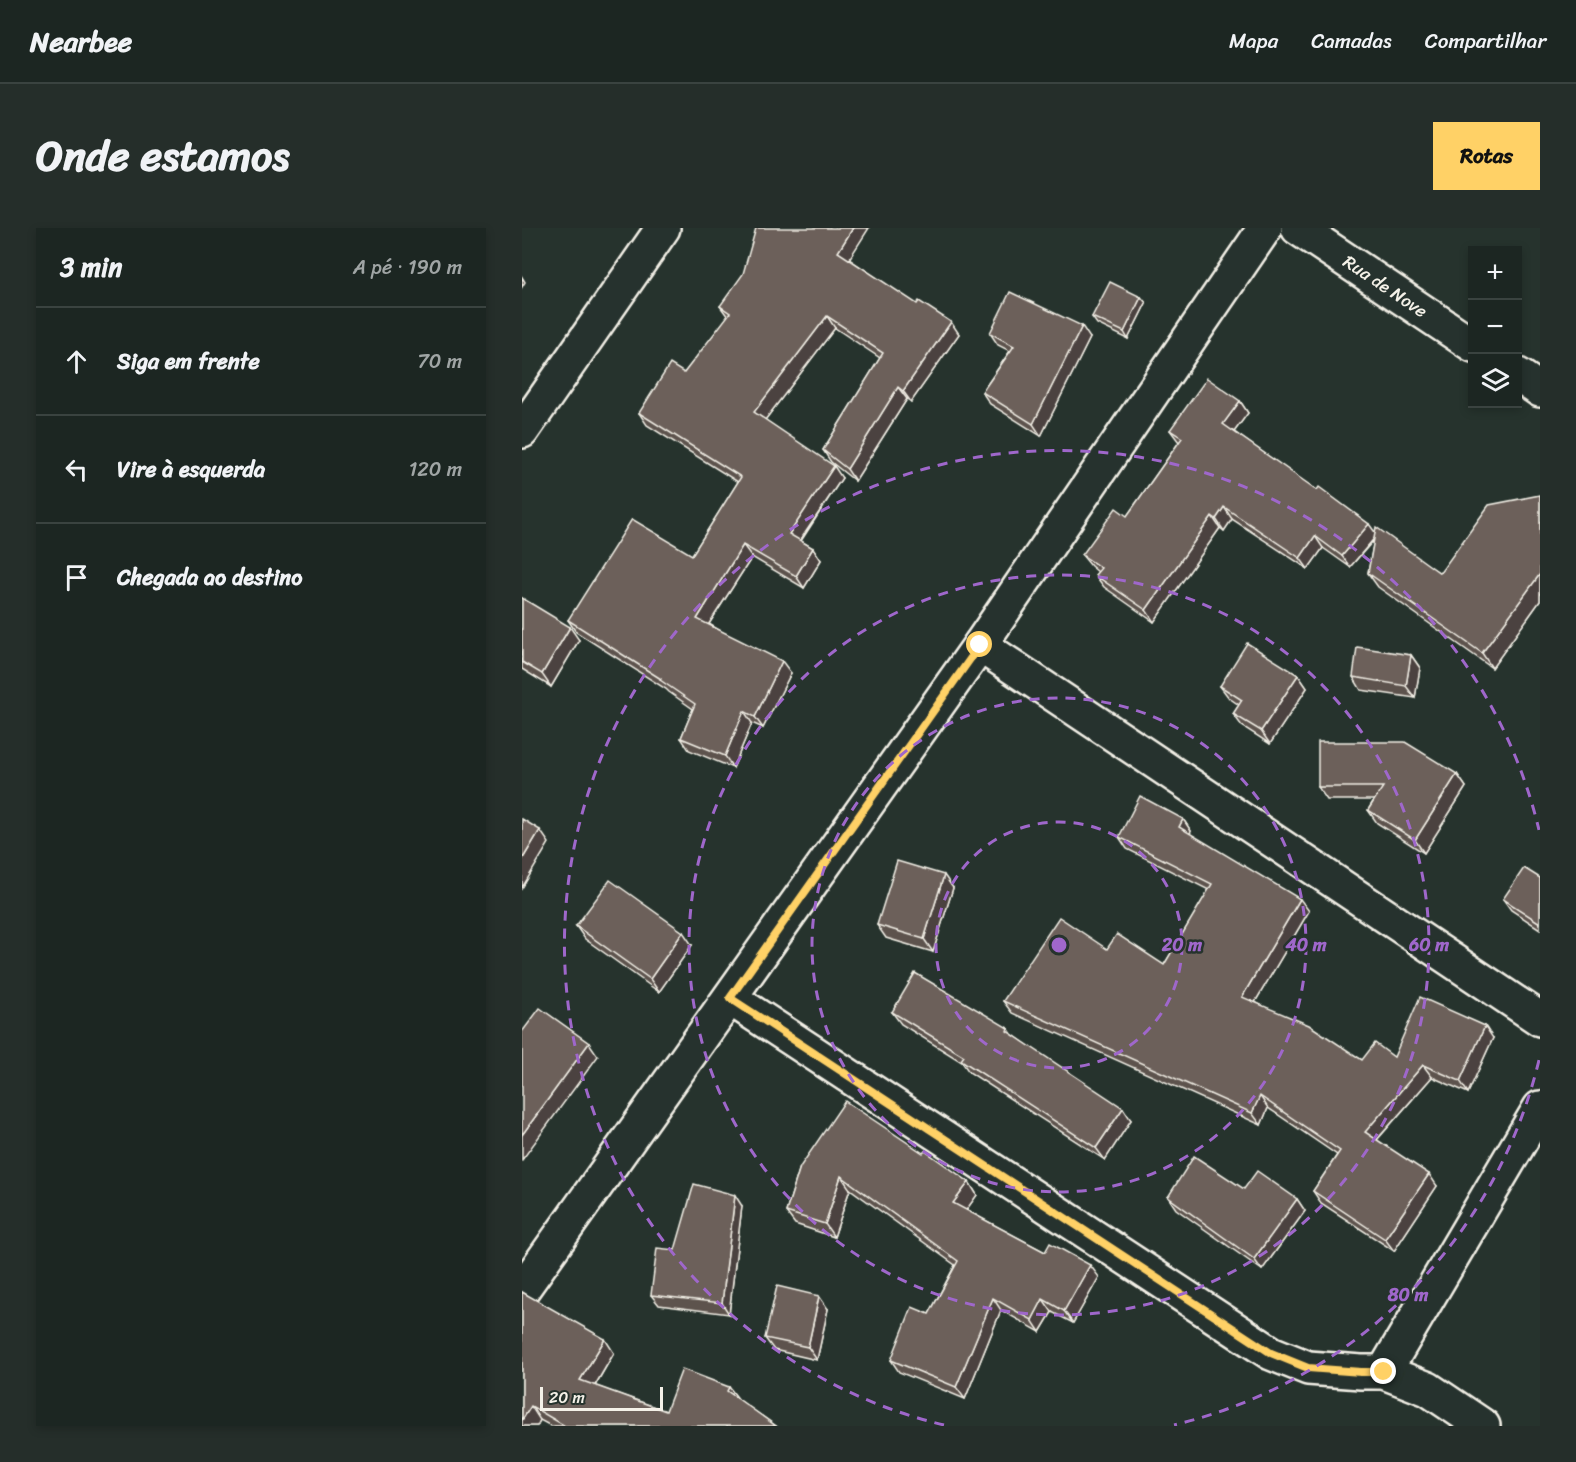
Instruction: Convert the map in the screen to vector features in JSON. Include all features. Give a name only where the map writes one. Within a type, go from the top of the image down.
[{"type":"street","points":[[522,431],[663,228]]},
{"type":"street","points":[[522,1290],[980,645],[1265,228]]},
{"type":"street","name":"Rua de Nove","points":[[1298,228],[1468,342]]},
{"type":"street","points":[[1522,378],[1540,390]]},
{"type":"street","points":[[980,645],[1540,1019]]},
{"type":"street","points":[[730,998],[1271,1353],[1308,1368],[1384,1372],[1428,1389],[1483,1426]]},
{"type":"street","points":[[1384,1372],[1540,1108]]},
{"type":"building","points":[[756,228],[853,228],[838,252],[917,304],[919,301],[951,322],[903,391],[898,387],[847,469],[823,450],[883,353],[827,316],[754,412],[834,466],[789,534],[813,548],[796,576],[743,545],[697,619],[782,661],[755,717],[744,711],[725,756],[681,738],[695,704],[661,679],[568,620],[632,519],[692,555],[741,477],[639,413],[670,364],[684,373],[730,313],[720,306],[743,274]]},
{"type":"building","points":[[1110,282],[1141,297],[1124,332],[1092,317]]},
{"type":"building","points":[[1010,292],[1082,326],[1033,424],[982,392],[1014,346],[990,333]]},
{"type":"building","points":[[1207,378],[1240,401],[1223,424],[1317,490],[1319,487],[1369,524],[1342,556],[1315,536],[1300,558],[1224,507],[1216,519],[1212,516],[1146,610],[1095,575],[1101,568],[1082,555],[1116,508],[1127,516],[1182,438],[1170,430]]},
{"type":"building","points":[[1540,495],[1540,574],[1482,653],[1368,573],[1376,527],[1440,573],[1489,505]]},
{"type":"building","points":[[522,598],[570,627],[542,674],[522,662]]},
{"type":"building","points":[[1247,643],[1298,675],[1261,731],[1233,714],[1242,700],[1220,686]]},
{"type":"building","points":[[1357,647],[1411,655],[1406,686],[1353,677]]},
{"type":"building","points":[[1318,742],[1405,742],[1457,774],[1415,840],[1368,810],[1383,787],[1318,787]]},
{"type":"building","points":[[1140,796],[1183,819],[1179,827],[1300,899],[1242,997],[1309,1025],[1362,1060],[1375,1043],[1394,1057],[1420,997],[1485,1026],[1460,1081],[1423,1065],[1365,1132],[1429,1174],[1385,1239],[1313,1191],[1340,1151],[1260,1096],[1252,1113],[1003,1001],[1059,917],[1107,949],[1117,934],[1164,965],[1212,884],[1119,837]]},
{"type":"building","points":[[522,819],[540,830],[522,860]]},
{"type":"building","points":[[897,861],[944,875],[924,939],[877,925]]},
{"type":"building","points":[[1524,868],[1540,878],[1540,923],[1503,899]]},
{"type":"building","points":[[610,880],[683,932],[650,979],[576,926]]},
{"type":"building","points":[[915,973],[1008,1028],[1007,1031],[1123,1108],[1096,1148],[961,1060],[964,1056],[892,1012]]},
{"type":"building","points":[[540,1008],[589,1043],[522,1135],[522,1032]]},
{"type":"building","points":[[845,1101],[923,1153],[925,1151],[969,1182],[953,1203],[1045,1252],[1050,1243],[1090,1265],[1064,1311],[1043,1299],[1032,1320],[993,1298],[956,1387],[891,1360],[912,1307],[929,1314],[958,1261],[841,1176],[825,1224],[786,1212],[800,1167]]},
{"type":"building","points":[[1194,1156],[1244,1189],[1257,1171],[1297,1199],[1254,1259],[1168,1197]]},
{"type":"building","points":[[694,1184],[735,1195],[722,1303],[651,1295],[657,1248],[675,1250]]},
{"type":"building","points":[[777,1286],[819,1296],[808,1347],[765,1338]]},
{"type":"building","points":[[522,1292],[605,1339],[580,1380],[666,1411],[682,1369],[729,1387],[727,1391],[776,1426],[565,1426],[531,1406],[522,1420]]},
{"type":"route","points":[[980,645],[730,998],[1271,1353],[1308,1368],[1384,1372]]}]
